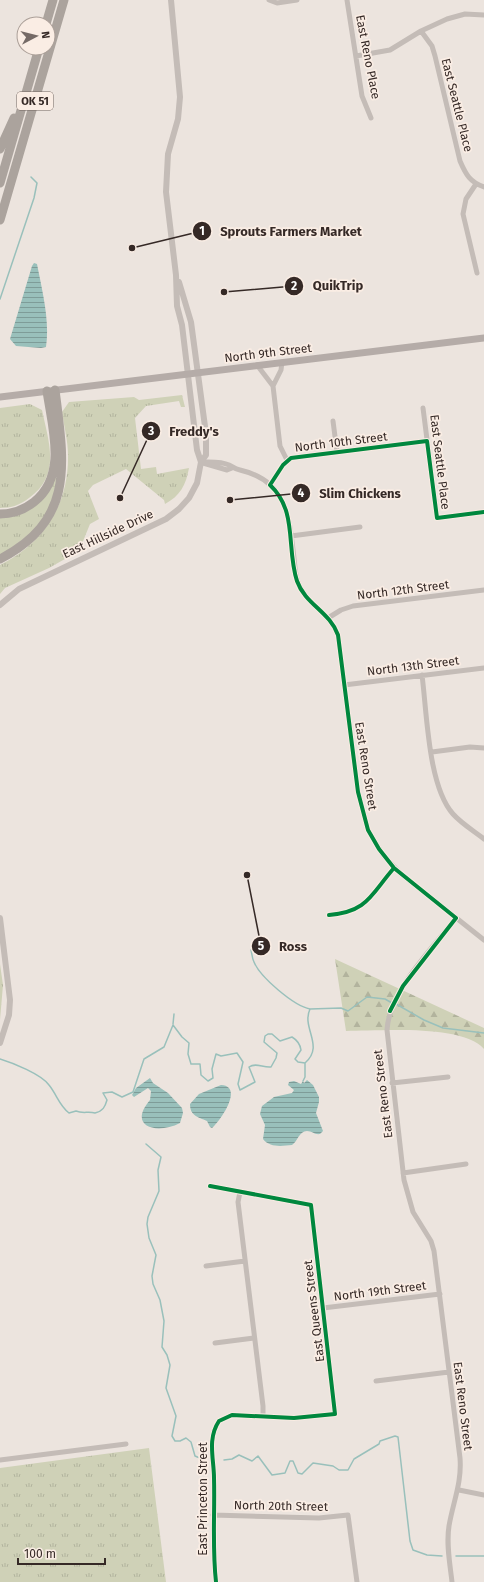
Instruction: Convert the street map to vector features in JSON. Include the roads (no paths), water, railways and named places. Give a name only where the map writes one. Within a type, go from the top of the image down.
[{"type":"highway","points":[[48,16],[53,0]]},
{"type":"highway","name":"OK 51","points":[[0,220],[64,0]]},
{"type":"highway","name":"OK 51","points":[[0,183],[37,56]]},
{"type":"highway","points":[[0,149],[27,90]]},
{"type":"highway","points":[[0,514],[12,513],[31,505],[44,493],[52,479],[56,453],[51,391]]},
{"type":"highway","points":[[0,560],[22,546],[35,534],[48,518],[59,492],[63,461],[51,391]]},
{"type":"main road","name":"North 9th Street","points":[[0,397],[484,338]]},
{"type":"street","name":"East Hillside Drive","points":[[171,0],[180,97],[178,119],[168,154],[166,185],[176,275],[177,306],[182,325],[197,450],[201,462]]},
{"type":"street","points":[[269,0],[277,3],[297,0]]},
{"type":"street","name":"East Reno Place","points":[[347,0],[362,96],[371,118]]},
{"type":"street","points":[[356,56],[390,50],[421,31],[447,18],[465,14],[484,15]]},
{"type":"street","name":"East Seattle Place","points":[[421,31],[432,46],[435,56],[460,162],[466,176],[476,184]]},
{"type":"street","points":[[477,273],[463,214],[466,199],[476,184],[484,187]]},
{"type":"street","name":"East Hillside Drive","points":[[0,605],[19,589],[173,515],[189,498],[197,483],[201,462],[206,455],[206,434],[191,322],[176,275]]},
{"type":"street","points":[[273,386],[281,370],[282,362]]},
{"type":"street","points":[[257,366],[265,374],[273,386],[280,446],[287,460]]},
{"type":"street","name":"East Seattle Place","points":[[423,408],[436,518],[484,512]]},
{"type":"street","points":[[333,421],[338,452]]},
{"type":"street","name":"North 10th Street","points":[[270,485],[287,460],[427,441]]},
{"type":"street","points":[[201,462],[228,464],[232,468],[251,473],[270,485]]},
{"type":"street","name":"East Reno Street","points":[[270,485],[276,490],[285,505],[298,584],[310,602],[328,618],[338,635],[360,805],[374,841],[394,868],[456,918],[394,999],[390,1011],[387,1036],[403,1172],[413,1212],[433,1247],[440,1294],[460,1464],[459,1490],[449,1524],[448,1536],[452,1582]]},
{"type":"street","points":[[291,536],[360,527]]},
{"type":"street","name":"North 12th Street","points":[[328,618],[341,610],[353,606],[484,590]]},
{"type":"street","name":"North 13th Street","points":[[344,685],[484,668]]},
{"type":"street","points":[[422,675],[437,782],[445,803],[459,820],[484,839]]},
{"type":"street","points":[[432,752],[470,747],[484,748]]},
{"type":"street","points":[[329,916],[344,914],[361,907],[394,868]]},
{"type":"street","points":[[0,918],[10,1000],[9,1015],[0,1043]]},
{"type":"street","points":[[456,918],[484,940]]},
{"type":"street","points":[[392,1083],[448,1077]]},
{"type":"street","points":[[403,1172],[466,1164]]},
{"type":"street","points":[[210,1186],[240,1192],[238,1202],[263,1416]]},
{"type":"street","name":"East Queens Street","points":[[240,1192],[311,1206],[335,1414],[303,1418],[263,1416]]},
{"type":"street","points":[[206,1266],[245,1261]]},
{"type":"street","name":"North 19th Street","points":[[323,1308],[440,1294]]},
{"type":"street","points":[[215,1343],[254,1338]]},
{"type":"street","points":[[376,1381],[449,1372]]},
{"type":"street","name":"East Princeton Street","points":[[216,1582],[212,1550],[214,1477],[211,1452],[213,1436],[217,1424],[222,1418],[232,1415],[263,1416]]},
{"type":"street","points":[[0,1460],[126,1444]]},
{"type":"street","points":[[459,1490],[484,1495]]},
{"type":"street","name":"North 20th Street","points":[[213,1515],[319,1518],[348,1514],[356,1582]]},
{"type":"water","points":[[34,263],[37,264],[47,326],[46,347],[41,348],[16,346],[10,339]]},
{"type":"water","points":[[150,1078],[153,1083],[168,1093],[182,1108],[183,1113],[180,1123],[171,1127],[154,1128],[143,1122],[142,1117],[144,1109],[150,1100],[151,1091],[148,1088],[134,1097],[132,1095],[136,1088]]},
{"type":"water","points":[[307,1080],[313,1085],[319,1097],[316,1113],[323,1131],[318,1134],[304,1131],[292,1145],[276,1146],[269,1144],[263,1139],[265,1125],[260,1114],[262,1106],[274,1097],[292,1093],[294,1090],[288,1085],[289,1082],[294,1081],[301,1084],[303,1081],[304,1083]]},
{"type":"water","points":[[221,1085],[228,1087],[231,1091],[231,1097],[225,1111],[212,1128],[207,1121],[193,1114],[190,1104],[199,1094]]},
{"type":"waterway","points":[[0,299],[34,198],[37,183],[31,177]]},
{"type":"waterway","points":[[251,950],[253,960],[257,968],[270,983],[287,997],[303,1007],[310,1009]]},
{"type":"waterway","points":[[0,1059],[26,1069],[40,1077],[49,1085],[63,1107],[69,1113],[76,1111],[95,1113],[102,1110],[105,1105],[107,1100],[103,1093],[112,1092],[122,1097],[133,1092],[144,1059],[164,1047],[173,1025],[182,1037],[189,1043],[188,1054],[191,1064],[200,1064],[201,1075],[208,1081],[213,1078],[212,1069],[216,1054],[221,1056],[237,1053],[243,1062],[238,1084],[240,1090],[255,1082],[249,1067],[254,1065],[271,1067],[276,1058],[277,1053],[264,1042],[265,1036],[268,1034],[272,1034],[280,1041],[292,1037],[297,1041],[301,1050],[295,1059],[298,1062],[305,1063],[311,1057],[313,1043],[308,1023],[310,1009],[341,1008],[348,1011],[367,997],[385,999],[392,1003]]},
{"type":"waterway","points":[[396,1004],[424,1020],[443,1028],[484,1033]]},
{"type":"waterway","points":[[173,1024],[174,1014]]},
{"type":"waterway","points":[[303,1081],[305,1077],[305,1063]]},
{"type":"waterway","points":[[146,1144],[161,1157],[158,1170],[159,1191],[148,1217],[147,1224],[149,1238],[156,1255],[152,1276],[153,1284],[160,1300],[164,1321],[162,1347],[167,1355],[170,1365],[166,1388],[176,1416],[172,1436],[175,1441],[180,1441],[186,1438],[191,1442],[195,1456],[202,1459]]},
{"type":"waterway","points":[[224,1460],[232,1459],[239,1455],[252,1461],[258,1456],[272,1475],[285,1473],[290,1461],[293,1461],[298,1473],[302,1474],[313,1463],[333,1466],[339,1470],[348,1470],[354,1459],[379,1444],[380,1441],[395,1436],[398,1437],[410,1541],[413,1550],[427,1555],[442,1556]]},
{"type":"waterway","points":[[456,1556],[484,1556]]},
{"type":"place","name":"Sprouts Farmers Market","points":[[132,248]]},
{"type":"place","name":"QuikTrip","points":[[224,292]]},
{"type":"place","name":"Freddy's","points":[[120,498]]},
{"type":"place","name":"Slim Chickens","points":[[230,500]]},
{"type":"place","name":"Ross","points":[[247,875]]}]
